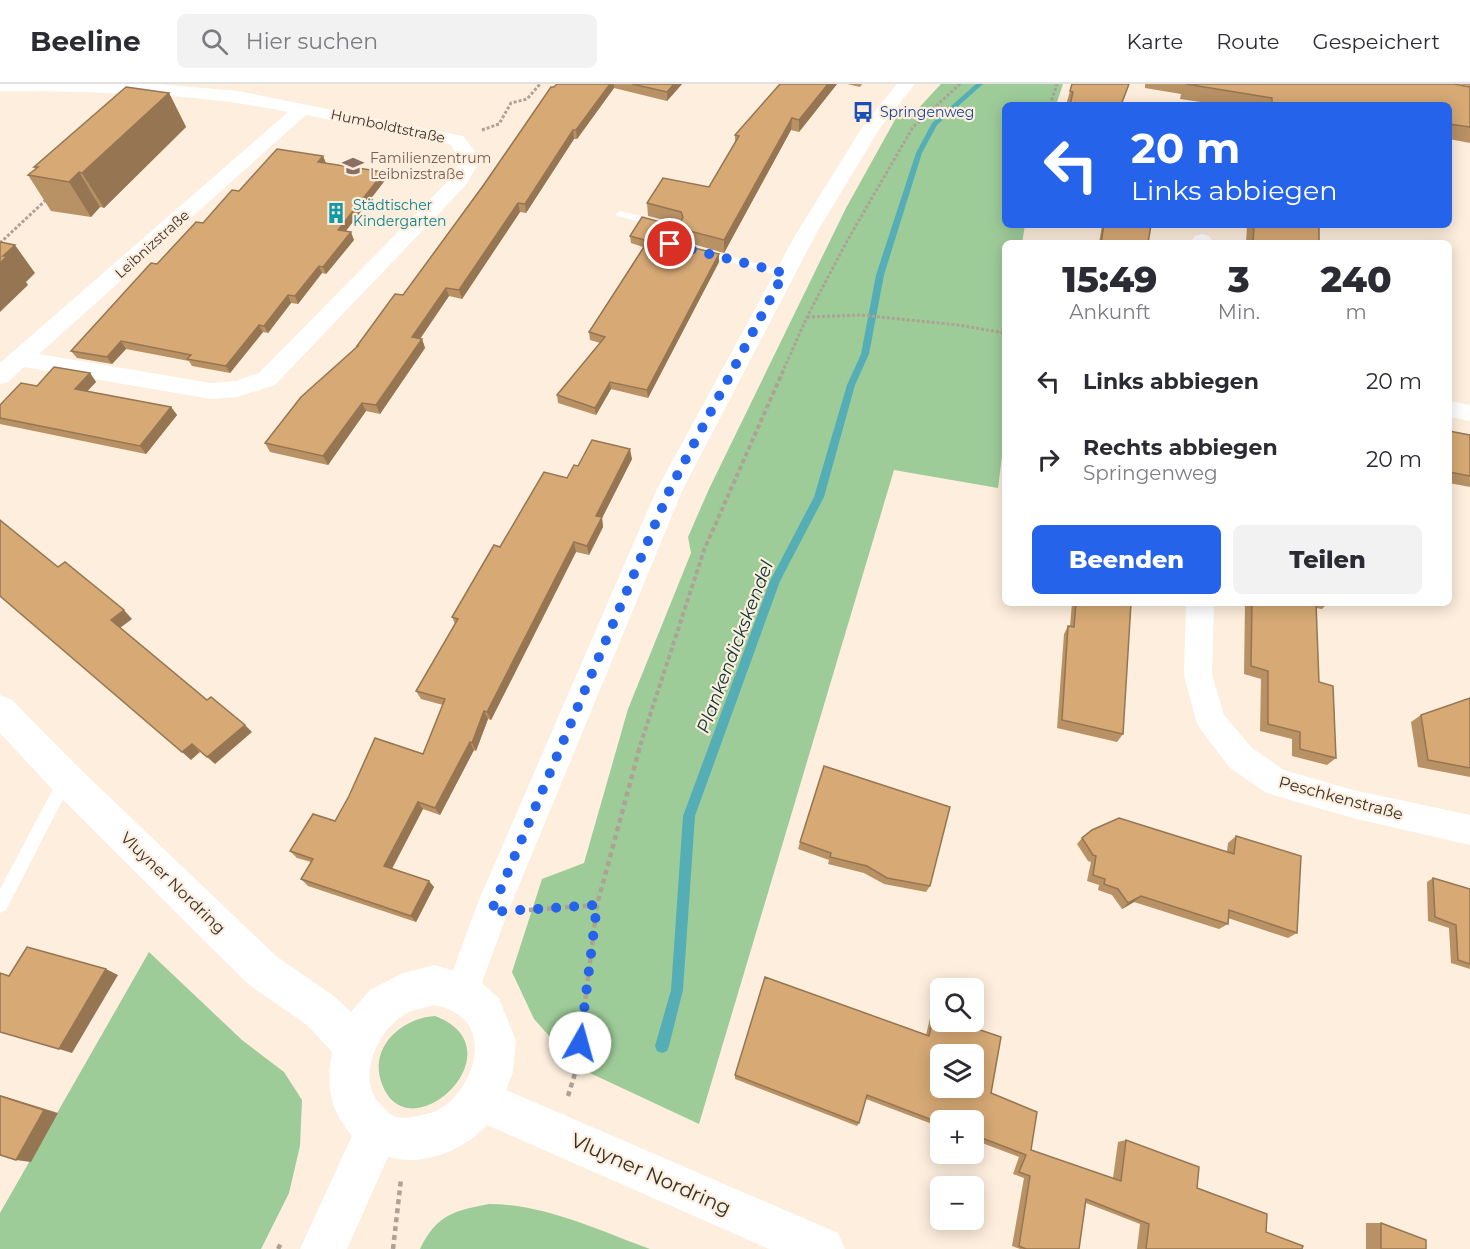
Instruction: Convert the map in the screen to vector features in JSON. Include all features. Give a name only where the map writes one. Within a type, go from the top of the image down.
[{"type":"street","points":[[462,992],[491,912],[670,489],[806,234],[872,126],[906,84]]},
{"type":"street","name":"Humboldtstraße","points":[[0,86],[165,90],[247,97],[456,140],[465,150],[470,162],[459,181],[267,379],[237,389],[211,391],[22,359]]},
{"type":"street","name":"Leibnizstraße","points":[[0,376],[22,359],[302,109]]},
{"type":"street","points":[[1452,410],[1470,413]]},
{"type":"street","name":"Peschkenstraße","points":[[1200,606],[1198,675],[1211,721],[1241,758],[1276,782],[1353,804],[1470,830]]},
{"type":"street","name":"Vluyner Nordring","points":[[0,710],[66,779],[262,970],[321,1011],[354,1046]]},
{"type":"street","points":[[435,986],[462,992],[485,1012],[495,1041],[492,1072],[480,1100],[463,1119],[443,1132],[391,1136],[354,1105],[348,1078],[354,1046],[371,1017],[384,1004],[403,993],[435,986]]},
{"type":"street","name":"Vluyner Nordring","points":[[480,1100],[822,1249]]},
{"type":"street","points":[[323,1249],[391,1136]]},
{"type":"lane","points":[[620,214],[677,228],[670,244],[784,273]]},
{"type":"lane","points":[[0,905],[66,779]]},
{"type":"path","points":[[456,140],[499,124],[511,103],[527,99],[540,84]]},
{"type":"path","points":[[556,1132],[577,1066],[597,905],[644,731],[705,550],[807,317],[847,242],[913,127],[960,84]]},
{"type":"path","points":[[1051,102],[1057,84]]},
{"type":"path","points":[[0,243],[52,194]]},
{"type":"path","points":[[807,317],[861,315],[887,317],[1002,332]]},
{"type":"path","points":[[491,912],[597,905]]},
{"type":"path","points":[[391,1136],[395,1243],[393,1249]]},
{"type":"green space","points":[[941,84],[1063,84],[1057,102],[1002,102],[1002,228],[1024,228],[1022,240],[1002,240],[1002,457],[998,488],[894,470],[699,1124],[577,1067],[534,1019],[512,972],[542,879],[584,863],[628,709],[691,553],[688,537],[709,489],[846,208],[901,109],[914,113]]},
{"type":"green space","points":[[149,952],[242,1040],[284,1072],[302,1100],[300,1146],[289,1193],[261,1249],[0,1249],[0,1213]]},
{"type":"green space","points":[[435,1016],[459,1031],[467,1051],[464,1071],[451,1089],[434,1103],[414,1108],[396,1103],[382,1084],[379,1071],[384,1047],[390,1037],[410,1022]]},
{"type":"green space","points":[[489,1204],[510,1205],[551,1213],[650,1249],[420,1249],[426,1237],[440,1221],[456,1212]]},
{"type":"building","points":[[557,84],[610,84],[576,130],[573,130],[525,204],[518,203],[459,290],[446,288],[412,337],[422,339],[376,405],[362,403],[323,456],[265,443],[301,397],[358,346],[395,294],[403,295],[483,186],[551,87]]},
{"type":"building","points":[[632,84],[674,84],[667,92]]},
{"type":"building","points":[[780,84],[828,84],[799,120],[792,118],[724,240],[678,228],[683,217],[681,212],[647,203],[663,178],[709,187],[739,136],[735,135]]},
{"type":"building","points":[[1072,84],[1129,84],[1122,102],[1071,102],[1073,92],[1070,91]]},
{"type":"building","points":[[1186,84],[1454,84],[1470,87],[1470,127],[1452,124],[1452,102],[1272,102],[1272,98]]},
{"type":"building","points":[[126,87],[169,93],[82,173],[79,172],[69,182],[28,175],[38,167],[34,167]]},
{"type":"building","points":[[277,149],[323,156],[318,162],[384,172],[338,230],[351,232],[323,267],[319,266],[295,296],[288,295],[264,326],[259,325],[226,366],[187,359],[191,355],[121,341],[107,357],[71,351],[151,263],[157,264],[196,222],[203,223],[232,190],[239,191]]},
{"type":"building","points":[[642,217],[668,224],[662,237],[666,241],[719,254],[647,390],[610,382],[595,408],[557,395],[605,337],[589,332],[648,241],[630,236]]},
{"type":"building","points":[[1104,228],[1150,228],[1148,240],[1102,240]]},
{"type":"building","points":[[1254,228],[1319,228],[1319,240],[1253,240]]},
{"type":"building","points":[[0,242],[15,245],[3,256],[7,256],[0,263]]},
{"type":"building","points":[[54,367],[90,373],[75,389],[171,407],[140,446],[0,418],[0,405],[21,383],[37,386]]},
{"type":"building","points":[[1452,432],[1470,435],[1470,476],[1452,473]]},
{"type":"building","points":[[592,440],[630,449],[596,516],[602,517],[587,546],[574,542],[487,712],[484,711],[472,743],[470,742],[435,808],[418,802],[384,866],[429,881],[411,916],[301,879],[313,859],[290,851],[313,814],[335,821],[375,738],[423,754],[445,699],[416,691],[458,619],[452,617],[494,545],[500,547],[544,472],[567,478],[574,465],[578,466]]},
{"type":"building","points":[[0,520],[58,567],[65,562],[124,610],[111,620],[207,700],[211,697],[245,725],[207,757],[192,744],[182,752],[0,596]]},
{"type":"building","points":[[1076,606],[1131,606],[1123,734],[1062,720],[1068,626],[1074,627]]},
{"type":"building","points":[[1252,606],[1316,606],[1319,682],[1333,686],[1336,758],[1300,749],[1300,732],[1268,724],[1268,671],[1251,666]]},
{"type":"building","points":[[1470,698],[1470,768],[1428,760],[1421,715]]},
{"type":"building","points":[[824,766],[950,807],[930,886],[887,878],[867,866],[830,857],[831,853],[800,842]]},
{"type":"building","points":[[1119,818],[1234,854],[1236,836],[1301,856],[1297,933],[1229,910],[1228,924],[1141,896],[1128,903],[1118,889],[1104,884],[1105,879],[1093,875],[1096,856],[1082,838],[1092,830]]},
{"type":"building","points":[[1433,878],[1470,889],[1470,964],[1458,960],[1456,925],[1435,917]]},
{"type":"building","points":[[27,947],[106,969],[59,1049],[0,1032],[0,973],[9,976]]},
{"type":"building","points":[[765,977],[929,1036],[930,1031],[984,1031],[1001,1037],[991,1093],[1037,1112],[1031,1150],[1121,1181],[1126,1140],[1199,1167],[1197,1188],[1267,1214],[1266,1232],[1303,1246],[1302,1249],[1146,1249],[1149,1224],[1086,1199],[1079,1249],[1026,1249],[1019,1246],[1030,1176],[1019,1172],[1026,1155],[984,1139],[984,1110],[930,1110],[930,1119],[867,1095],[859,1123],[735,1075]]},
{"type":"building","points":[[0,1096],[44,1110],[16,1160],[0,1155]]},
{"type":"building","points":[[1381,1223],[1426,1240],[1426,1249],[1381,1249]]},
{"type":"waterway","name":"Plankendickskendel","points":[[662,1046],[677,990],[689,816],[775,581],[819,497],[851,385],[865,354],[880,275],[919,153],[934,124],[980,84]]},
{"type":"place","name":"Springenweg","points":[[863,112]]},
{"type":"place","name":"Familienzentrum Leibnizstraße","points":[[353,166]]},
{"type":"place","name":"Städtischer Kindergarten","points":[[336,213]]},
{"type":"route","points":[[580,1043],[597,905],[491,912],[670,489],[784,273],[670,244]]}]
